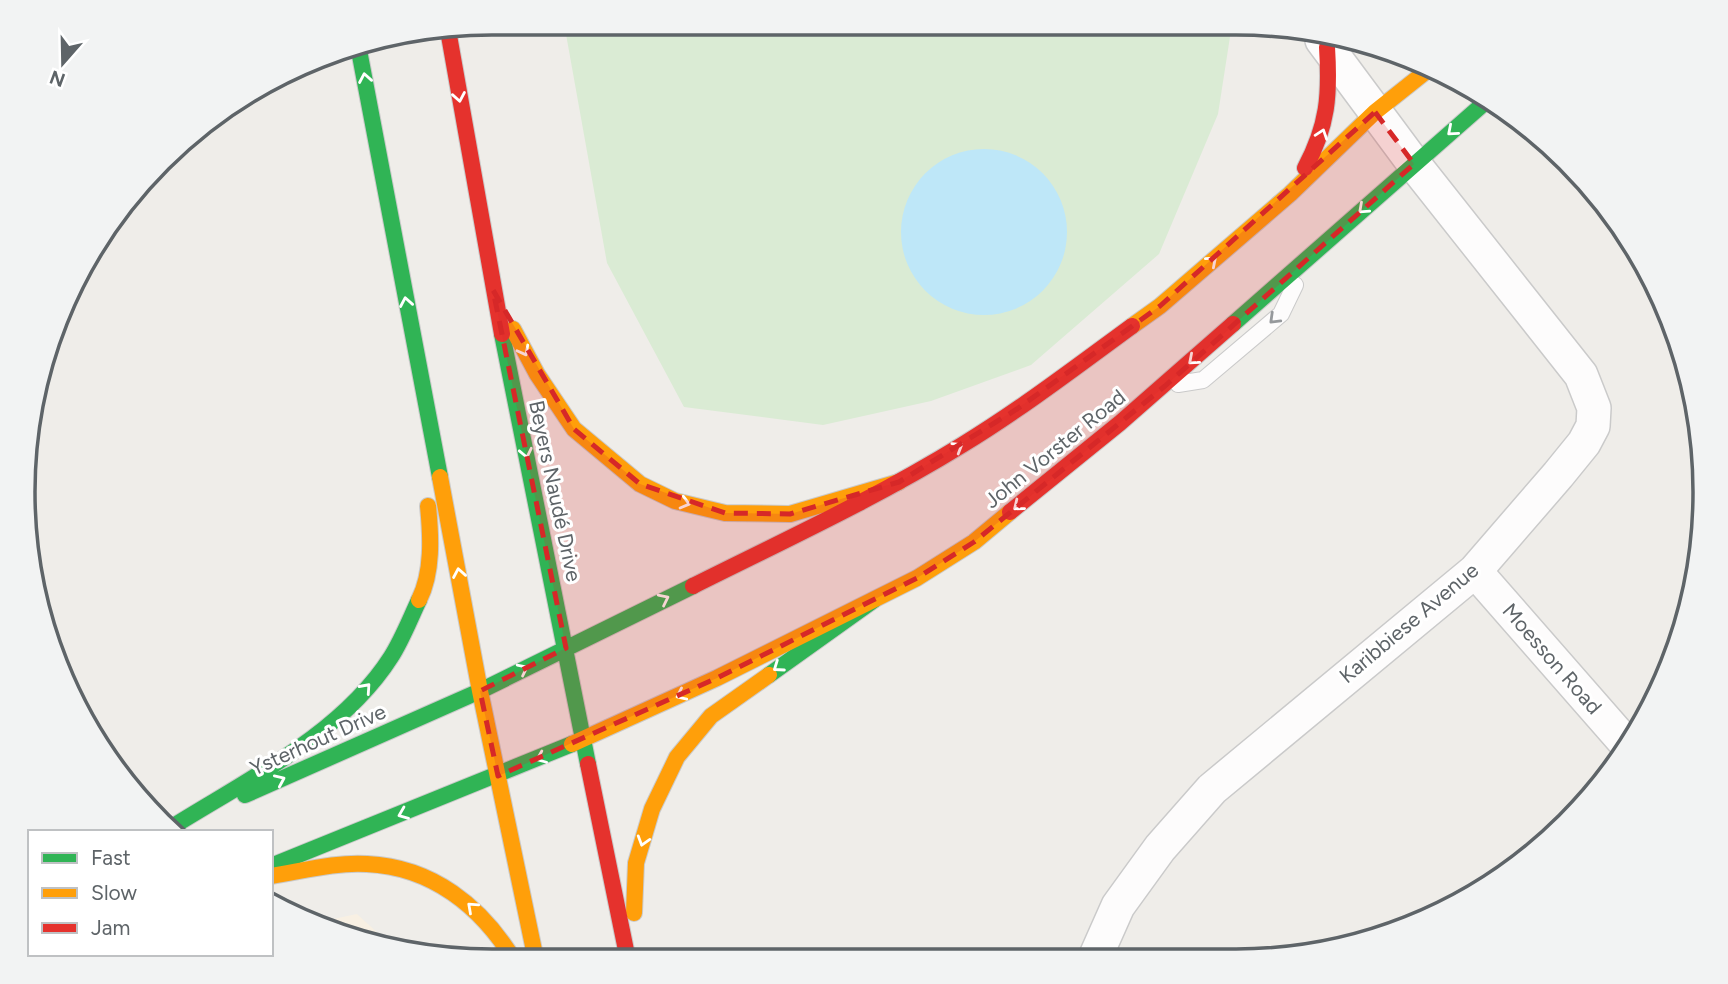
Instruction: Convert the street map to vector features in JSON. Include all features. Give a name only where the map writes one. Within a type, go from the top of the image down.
[{"type":"main road","name":"Beyers Naudé Drive","points":[[449,37],[493,290],[626,949]]},
{"type":"main road","points":[[1290,194],[1318,145],[1327,118],[1331,96],[1322,44]]},
{"type":"main road","points":[[361,55],[480,691],[534,949]]},
{"type":"main road","points":[[566,648],[899,482],[1017,409],[1160,306],[1290,194],[1375,112],[1422,75]]},
{"type":"main road","name":"John Vorster Road","points":[[498,776],[717,678],[917,578],[974,542],[1165,386],[1480,106]]},
{"type":"main road","points":[[493,290],[537,374],[573,429],[640,484],[675,501],[725,513],[790,514],[899,482]]},
{"type":"main road","points":[[178,823],[323,732],[368,687],[391,657],[407,629],[424,590],[431,541],[414,347]]},
{"type":"main road","points":[[635,949],[636,863],[652,809],[677,757],[711,716],[874,600]]},
{"type":"main road","name":"Ysterhout Drive","points":[[179,824],[480,691],[566,648]]},
{"type":"main road","points":[[273,865],[498,776]]},
{"type":"main road","points":[[273,876],[322,867],[368,864],[414,871],[456,893],[492,925],[507,949]]},
{"type":"street","name":"Karibbiese Avenue","points":[[1099,949],[1118,906],[1160,848],[1212,789],[1475,571],[1584,443],[1592,426],[1594,408],[1581,375],[1324,44]]},
{"type":"street","name":"Moesson Road","points":[[1475,571],[1621,738]]},
{"type":"lane","points":[[1165,386],[1203,380],[1281,314],[1306,260]]},
{"type":"highlighted area","points":[[1375,112],[1414,164],[1165,386],[974,542],[917,578],[717,678],[498,776],[480,691],[566,648],[493,290],[574,429],[640,484],[725,513],[790,514],[899,482],[1017,409],[1160,306]]},
{"type":"shaded area","points":[[357,914],[379,934],[345,925],[331,919]]},
{"type":"green space","points":[[566,35],[1230,35],[1218,114],[1159,254],[1031,365],[931,401],[823,425],[684,407],[607,263]]},
{"type":"water","points":[[984,149],[1016,155],[1043,173],[1061,200],[1067,232],[1061,264],[1043,291],[1016,309],[984,315],[952,309],[925,291],[907,264],[901,232],[907,200],[925,173],[952,155]]},
{"type":"traffic: fast","points":[[360,55],[440,477]]},
{"type":"traffic: fast","points":[[1233,324],[1481,106]]},
{"type":"traffic: fast","points":[[502,334],[588,764]]},
{"type":"traffic: fast","points":[[245,795],[480,691],[693,586]]},
{"type":"traffic: fast","points":[[178,823],[291,753],[347,709],[371,684],[391,657],[419,600]]},
{"type":"traffic: fast","points":[[769,675],[874,600]]},
{"type":"traffic: fast","points":[[273,865],[572,744]]},
{"type":"traffic: slow","points":[[1132,326],[1160,306],[1290,194],[1375,112],[1422,75]]},
{"type":"traffic: slow","points":[[513,329],[537,374],[574,429],[640,484],[675,501],[725,513],[790,514],[899,482]]},
{"type":"traffic: slow","points":[[440,477],[480,691],[534,949]]},
{"type":"traffic: slow","points":[[419,600],[429,566],[428,506]]},
{"type":"traffic: slow","points":[[572,744],[717,678],[917,578],[974,542],[1010,512]]},
{"type":"traffic: slow","points":[[634,913],[636,863],[652,809],[677,757],[711,716],[769,675]]},
{"type":"traffic: slow","points":[[273,876],[355,864],[391,867],[413,873],[433,881],[470,907],[507,949]]},
{"type":"traffic: jam","points":[[449,37],[502,334]]},
{"type":"traffic: jam","points":[[1305,168],[1319,138],[1326,109],[1327,47]]},
{"type":"traffic: jam","points":[[1010,512],[1120,423],[1233,324]]},
{"type":"traffic: jam","points":[[693,586],[896,483],[962,445],[1006,417],[1132,326]]},
{"type":"traffic: jam","points":[[588,764],[626,949]]}]
